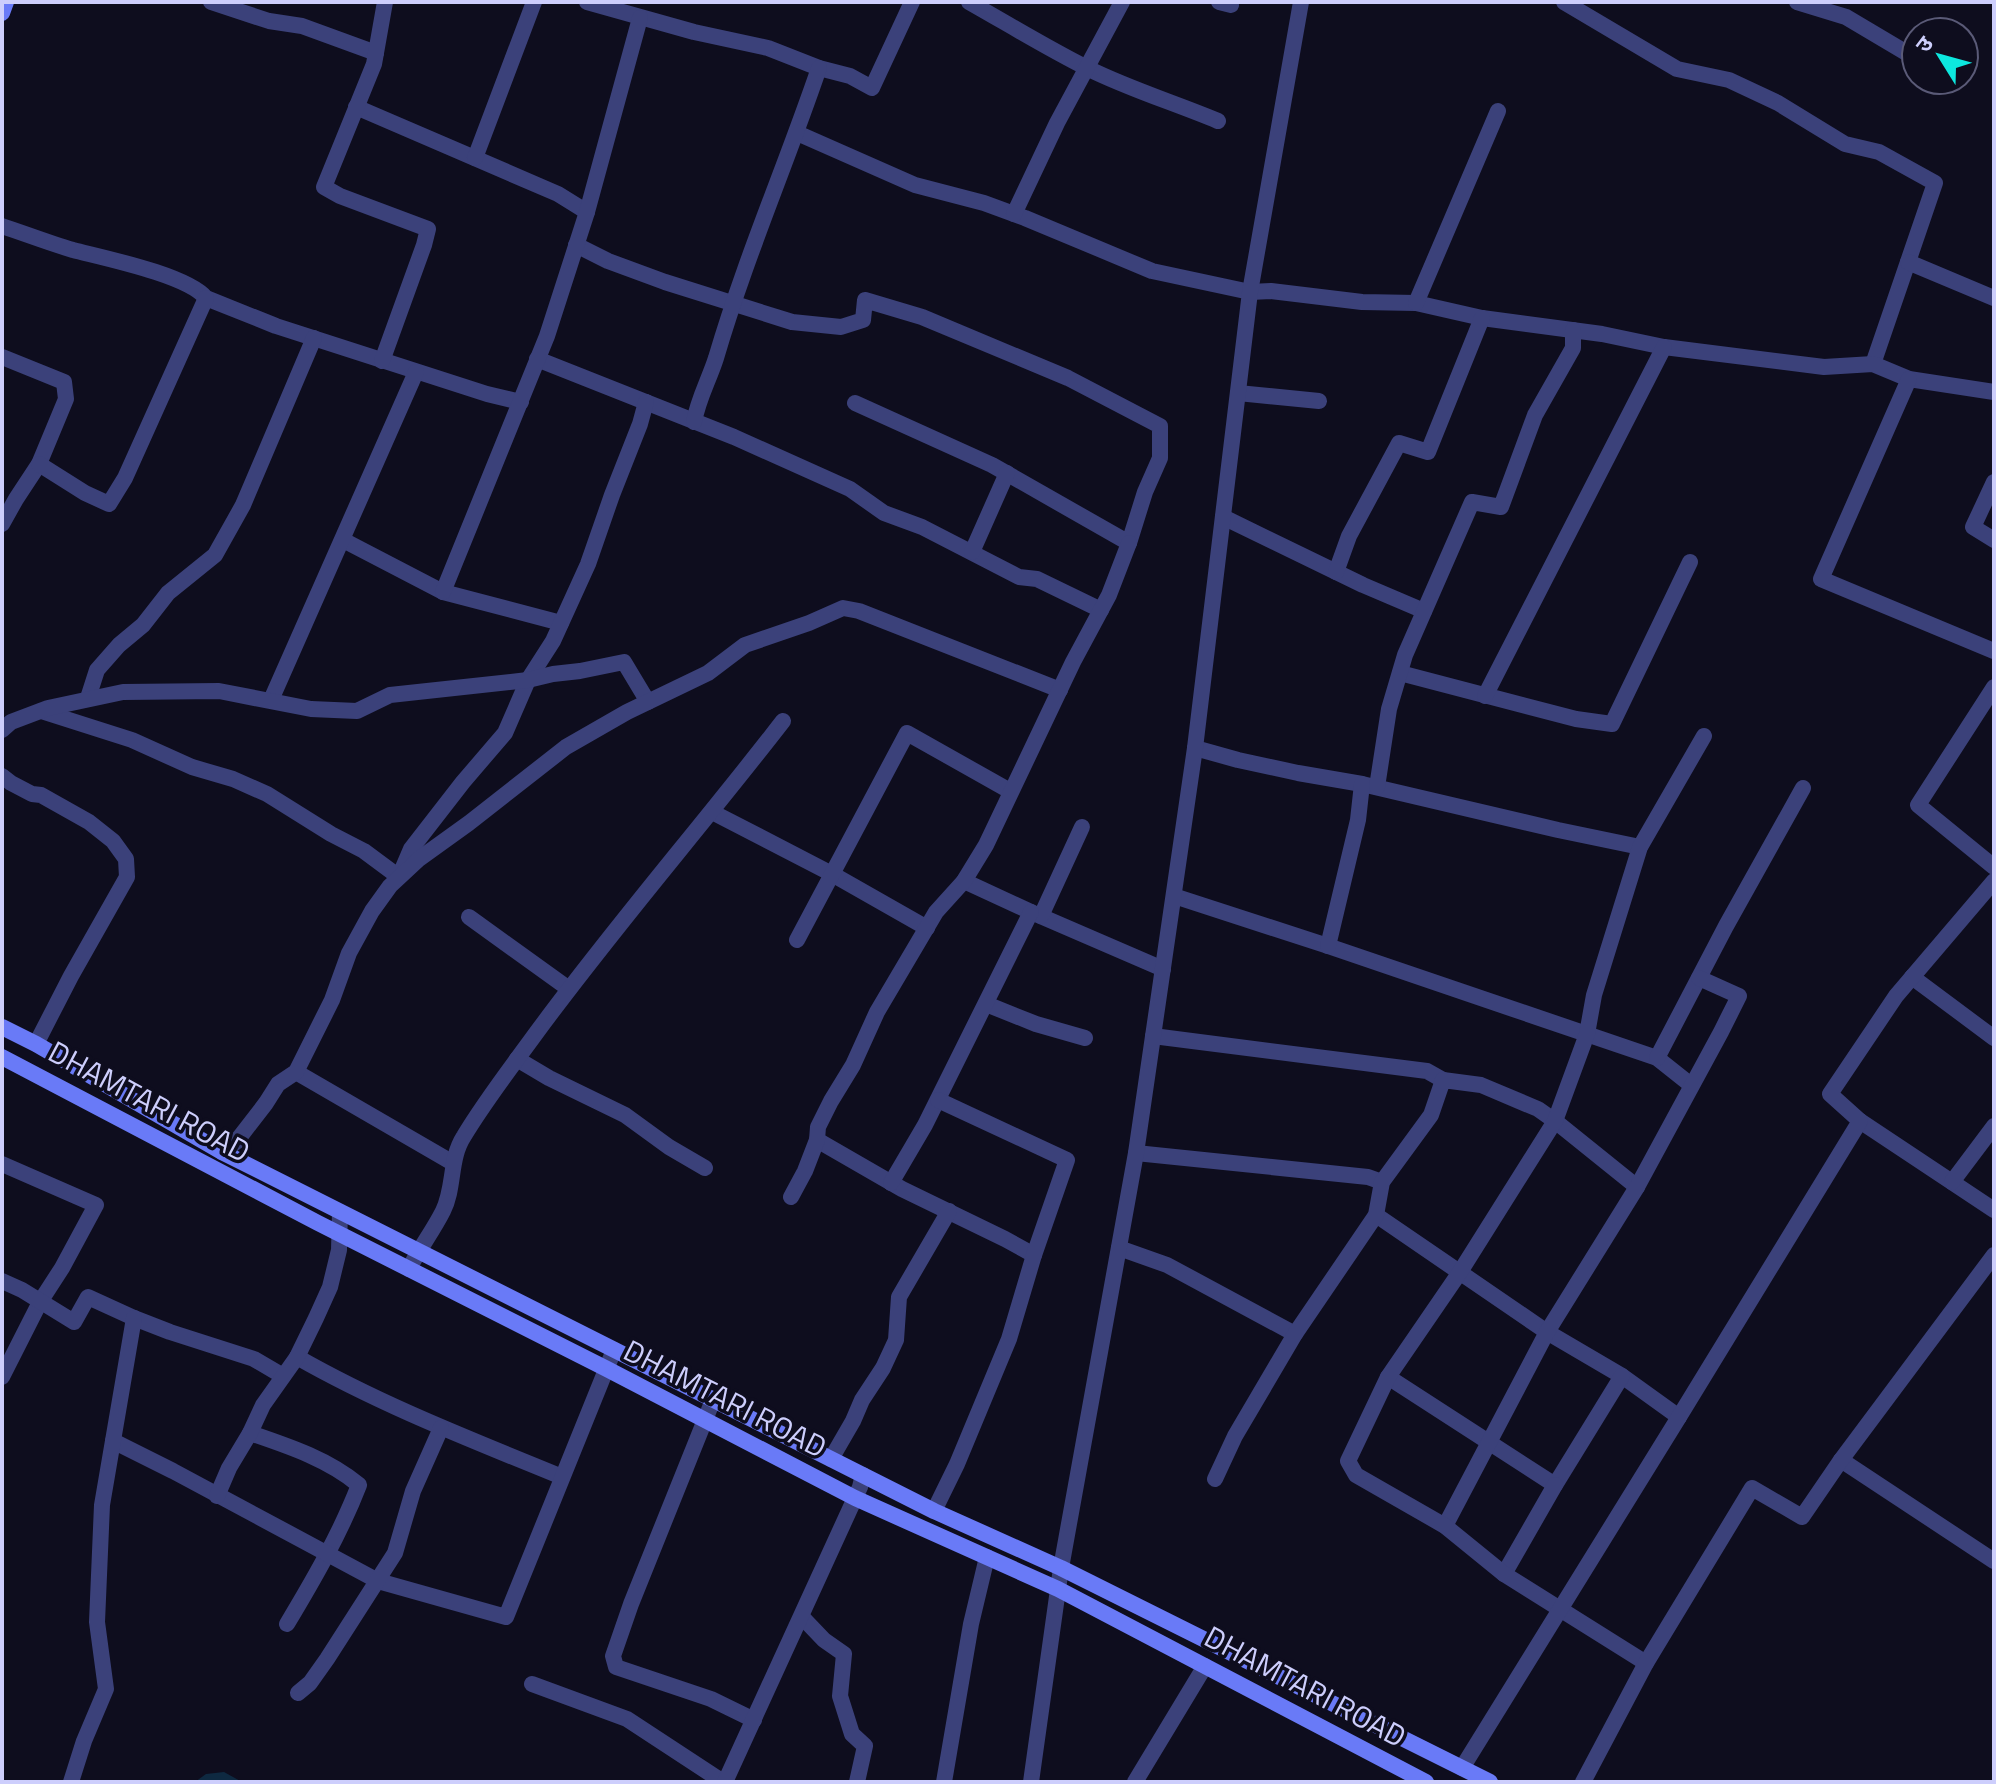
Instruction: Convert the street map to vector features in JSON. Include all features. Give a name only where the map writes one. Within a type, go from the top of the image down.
[{"type":"main road","points":[[2,13],[6,2]]},
{"type":"main road","points":[[2,1027],[222,1152],[340,1212],[934,1511],[1061,1568],[1490,1782]]},
{"type":"main road","name":"DHAMTARI ROAD","points":[[2,1057],[339,1234],[855,1498],[1058,1589],[1426,1782]]},
{"type":"street","points":[[211,2],[269,21],[302,26],[376,53]]},
{"type":"street","points":[[382,361],[428,229],[324,187],[374,64],[385,2]]},
{"type":"street","points":[[475,158],[534,2]]},
{"type":"street","points":[[587,2],[694,32],[768,48],[819,68],[850,76],[872,88],[912,2]]},
{"type":"street","points":[[969,2],[1087,68],[1218,121]]},
{"type":"street","points":[[1014,214],[1057,123],[1122,2]]},
{"type":"street","points":[[1031,1782],[1061,1568],[1136,1153],[1195,748],[1250,292],[1301,2]]},
{"type":"street","points":[[1797,2],[1846,17],[1900,49]]},
{"type":"street","points":[[1570,4],[1677,69],[1729,80],[1778,103],[1845,144],[1879,152],[1935,183],[1873,364]]},
{"type":"street","points":[[443,592],[537,359],[587,212],[640,18]]},
{"type":"street","points":[[694,422],[732,304],[819,68]]},
{"type":"street","points":[[356,107],[558,194],[587,212]]},
{"type":"street","points":[[1416,303],[1498,111]]},
{"type":"street","points":[[797,133],[915,185],[984,203],[1152,271],[1250,292],[1271,291],[1362,302],[1416,303],[1482,318],[1573,330],[1664,347],[1824,367],[1873,364],[1909,379],[1994,392]]},
{"type":"street","points":[[2,226],[180,282],[202,292],[206,298],[276,326],[416,372],[521,402]]},
{"type":"street","points":[[576,245],[608,261],[792,322],[841,327],[863,320],[865,300],[922,317],[1068,378],[1160,426],[1160,458],[1109,595],[986,845],[964,881],[936,912],[877,1012],[853,1065],[818,1127],[817,1140],[791,1197]]},
{"type":"street","points":[[1908,262],[1994,298]]},
{"type":"street","points":[[39,464],[109,504],[125,478],[206,298]]},
{"type":"street","points":[[1336,572],[1349,536],[1399,443],[1428,452],[1482,318]]},
{"type":"street","points":[[1328,946],[1358,820],[1405,655],[1472,502],[1501,507],[1535,415],[1573,348],[1573,330]]},
{"type":"street","points":[[88,698],[97,670],[119,645],[143,625],[168,593],[215,555],[243,505],[314,338]]},
{"type":"street","points":[[1485,696],[1664,347]]},
{"type":"street","points":[[2,357],[64,382],[66,399],[39,464],[2,524]]},
{"type":"street","points":[[537,359],[734,437],[850,489],[884,513],[922,527],[1019,577],[1037,579],[1101,610]]},
{"type":"street","points":[[271,700],[416,372]]},
{"type":"street","points":[[1909,379],[1821,579],[1994,651]]},
{"type":"street","points":[[1238,393],[1319,401]]},
{"type":"street","points":[[399,877],[411,849],[505,733],[528,680],[553,641],[588,564],[646,402]]},
{"type":"street","points":[[855,403],[992,465],[1129,543]]},
{"type":"street","points":[[972,552],[1007,473]]},
{"type":"street","points":[[1994,482],[1973,527],[1994,540]]},
{"type":"street","points":[[1223,517],[1424,611]]},
{"type":"street","points":[[343,540],[443,592],[561,623]]},
{"type":"street","points":[[1400,673],[1576,719],[1612,724],[1690,562]]},
{"type":"street","points":[[222,1152],[236,1142],[278,1084],[296,1072],[332,1000],[349,953],[372,911],[399,877],[566,747],[708,673],[745,645],[843,608],[859,611],[1060,690]]},
{"type":"street","points":[[2,730],[11,722],[41,711],[123,692],[219,691],[311,709],[357,711],[390,695],[528,680],[624,662],[648,702]]},
{"type":"street","points":[[1994,687],[1918,805],[1994,867]]},
{"type":"street","points":[[41,711],[132,740],[192,767],[267,794],[364,851],[399,877]]},
{"type":"street","points":[[409,1269],[444,1210],[461,1140],[493,1091],[569,989],[783,721]]},
{"type":"street","points":[[797,940],[907,733],[1010,791]]},
{"type":"street","points":[[1646,1663],[1504,1574],[1445,1526],[1356,1475],[1348,1461],[1388,1377],[1460,1272],[1555,1121],[1587,1034],[1594,995],[1640,847],[1704,736]]},
{"type":"street","points":[[1195,748],[1640,847]]},
{"type":"street","points":[[2,776],[89,822],[113,841],[126,859],[127,877],[36,1044]]},
{"type":"street","points":[[1657,1058],[1803,788]]},
{"type":"street","points":[[712,812],[832,874],[927,928]]},
{"type":"street","points":[[891,1183],[1082,827]]},
{"type":"street","points":[[964,881],[1163,969]]},
{"type":"street","points":[[1994,881],[1896,996],[1830,1094],[1860,1121],[1994,1210]]},
{"type":"street","points":[[1174,896],[1657,1058],[1691,1085]]},
{"type":"street","points":[[469,917],[569,989]]},
{"type":"street","points":[[1912,977],[1994,1038]]},
{"type":"street","points":[[1445,1526],[1547,1332],[1637,1187],[1739,996],[1699,978]]},
{"type":"street","points":[[986,1004],[1036,1024],[1085,1038]]},
{"type":"street","points":[[1153,1036],[1427,1071],[1443,1080],[1481,1085],[1538,1109],[1637,1187]]},
{"type":"street","points":[[517,1059],[625,1115],[705,1168]]},
{"type":"street","points":[[296,1072],[453,1163]]},
{"type":"street","points":[[1215,1479],[1235,1436],[1295,1334],[1376,1215],[1382,1182],[1431,1115],[1443,1080]]},
{"type":"street","points":[[934,1511],[1009,1339],[1067,1160],[938,1100]]},
{"type":"street","points":[[1462,1768],[1860,1121]]},
{"type":"street","points":[[1952,1182],[1994,1126]]},
{"type":"street","points":[[817,1140],[891,1183],[1034,1255]]},
{"type":"street","points":[[1136,1153],[1368,1177],[1382,1182]]},
{"type":"street","points":[[2,1164],[96,1205],[40,1302],[2,1377]]},
{"type":"street","points":[[831,1459],[896,1340],[899,1297],[949,1211]]},
{"type":"street","points":[[217,1496],[263,1405],[297,1357],[330,1287],[339,1250],[340,1212]]},
{"type":"street","points":[[1376,1215],[1547,1332],[1622,1376],[1679,1417]]},
{"type":"street","points":[[1119,1248],[1167,1265],[1295,1334]]},
{"type":"street","points":[[1583,1782],[1646,1663],[1752,1488],[1802,1517],[1994,1255]]},
{"type":"street","points":[[2,1281],[74,1322],[88,1297],[134,1318],[254,1359],[283,1376]]},
{"type":"street","points":[[71,1782],[106,1689],[97,1622],[102,1505],[134,1318]]},
{"type":"street","points":[[113,1441],[378,1581],[506,1617],[614,1350]]},
{"type":"street","points":[[297,1357],[337,1380],[441,1428],[562,1477]]},
{"type":"street","points":[[1504,1574],[1622,1376]]},
{"type":"street","points":[[1388,1377],[1555,1485]]},
{"type":"street","points":[[713,1400],[613,1656],[616,1667],[711,1699],[754,1720]]},
{"type":"street","points":[[298,1693],[310,1683],[395,1553],[413,1491],[441,1428]]},
{"type":"street","points":[[250,1433],[342,1471],[359,1485],[347,1517],[315,1579],[287,1624]]},
{"type":"street","points":[[1841,1460],[1994,1561]]},
{"type":"street","points":[[532,1684],[627,1719],[724,1782],[802,1617],[863,1475]]},
{"type":"street","points":[[944,1782],[971,1624],[987,1557]]},
{"type":"street","points":[[802,1617],[824,1640],[844,1654],[840,1696],[852,1734],[865,1746],[857,1782]]},
{"type":"street","points":[[1135,1782],[1205,1666]]},
{"type":"water","points":[[224,1772],[242,1782],[195,1782],[206,1774]]}]
